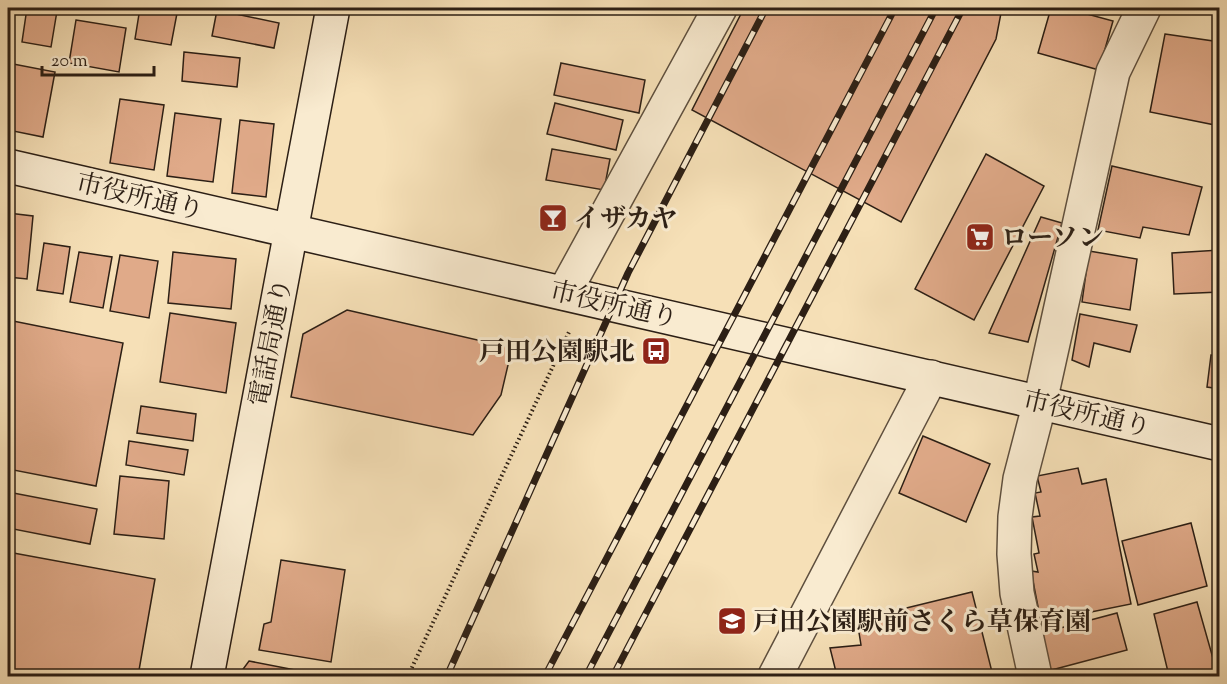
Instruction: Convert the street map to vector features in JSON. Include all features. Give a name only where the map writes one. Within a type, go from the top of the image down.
[{"type":"street","name":"電話局通り","points":[[207,676],[333,8]]},
{"type":"street","points":[[575,295],[720,8]]},
{"type":"street","points":[[1035,676],[1017,593],[1014,545],[1020,479],[1040,402],[1113,72],[1144,8]]},
{"type":"street","name":"市役所通り","points":[[8,166],[1220,444]]},
{"type":"street","points":[[775,676],[931,377]]},
{"type":"path","points":[[408,676],[575,295]]},
{"type":"building","points":[[27,8],[57,11],[51,47],[22,42]]},
{"type":"building","points":[[140,8],[178,8],[171,45],[135,39]]},
{"type":"building","points":[[744,8],[1002,8],[996,39],[901,222],[692,110]]},
{"type":"building","points":[[1051,8],[1065,8],[1113,21],[1099,70],[1038,53]]},
{"type":"building","points":[[217,10],[279,23],[274,48],[212,36]]},
{"type":"building","points":[[76,20],[126,28],[119,72],[69,63]]},
{"type":"building","points":[[1165,34],[1220,42],[1220,126],[1150,112]]},
{"type":"building","points":[[184,52],[240,58],[237,87],[182,81]]},
{"type":"building","points":[[8,63],[55,72],[43,137],[8,130]]},
{"type":"building","points":[[561,63],[645,80],[639,113],[554,95]]},
{"type":"building","points":[[120,99],[164,105],[154,170],[110,163]]},
{"type":"building","points":[[555,103],[623,120],[616,150],[547,134]]},
{"type":"building","points":[[175,113],[221,119],[213,182],[167,176]]},
{"type":"building","points":[[240,120],[274,124],[266,197],[232,193]]},
{"type":"building","points":[[552,149],[610,159],[604,190],[546,180]]},
{"type":"building","name":"ローソン","points":[[986,154],[1044,186],[974,320],[915,289]]},
{"type":"building","points":[[1112,166],[1202,187],[1189,235],[1143,227],[1140,238],[1098,230]]},
{"type":"building","points":[[8,213],[33,216],[27,279],[8,277]]},
{"type":"building","points":[[1041,217],[1062,223],[1028,342],[989,333]]},
{"type":"building","points":[[44,243],[70,247],[63,294],[37,290]]},
{"type":"building","points":[[1220,250],[1220,292],[1174,294],[1172,253]]},
{"type":"building","points":[[1089,251],[1137,259],[1130,310],[1082,302]]},
{"type":"building","points":[[79,252],[112,257],[103,308],[70,302]]},
{"type":"building","points":[[173,252],[236,259],[231,309],[168,303]]},
{"type":"building","points":[[120,255],[158,261],[149,318],[110,311]]},
{"type":"building","points":[[347,310],[512,348],[501,395],[473,435],[291,397],[303,334]]},
{"type":"building","points":[[170,313],[236,323],[226,393],[160,382]]},
{"type":"building","points":[[1080,314],[1137,325],[1130,352],[1094,343],[1089,367],[1072,360]]},
{"type":"building","points":[[8,320],[123,343],[96,486],[8,469]]},
{"type":"building","points":[[1211,355],[1220,356],[1220,389],[1207,387]]},
{"type":"building","points":[[141,406],[196,414],[193,441],[137,433]]},
{"type":"building","points":[[923,436],[990,464],[966,522],[899,493]]},
{"type":"building","points":[[129,441],[188,450],[184,475],[126,465]]},
{"type":"building","points":[[1078,468],[1082,484],[1106,479],[1131,604],[1041,622],[1031,571],[1038,572],[1034,554],[1039,553],[1032,517],[1040,516],[1035,493],[1041,492],[1037,476]]},
{"type":"building","points":[[120,476],[169,481],[164,539],[114,534]]},
{"type":"building","points":[[8,492],[97,509],[90,544],[8,528]]},
{"type":"building","points":[[1191,523],[1207,586],[1138,605],[1122,541]]},
{"type":"building","points":[[8,552],[155,579],[138,676],[8,676]]},
{"type":"building","points":[[281,560],[345,570],[331,662],[259,650],[264,624],[271,622]]},
{"type":"building","points":[[972,592],[993,676],[837,676],[830,648],[861,645],[857,620]]},
{"type":"building","points":[[1197,602],[1218,676],[1169,676],[1154,614]]},
{"type":"building","points":[[1117,613],[1127,650],[1044,672],[1034,635]]},
{"type":"building","points":[[249,661],[321,675],[238,676]]},
{"type":"railway","points":[[447,676],[628,273],[766,8]]},
{"type":"railway","points":[[545,676],[895,8]]},
{"type":"railway","points":[[586,676],[936,8]]},
{"type":"railway","points":[[613,676],[963,8]]},
{"type":"place","name":"イザカヤ","points":[[553,218]]},
{"type":"place","name":"ローソン","points":[[980,237]]},
{"type":"place","name":"戸田公園駅北","points":[[656,351]]},
{"type":"place","name":"戸田公園駅前さくら草保育園","points":[[732,621]]}]
